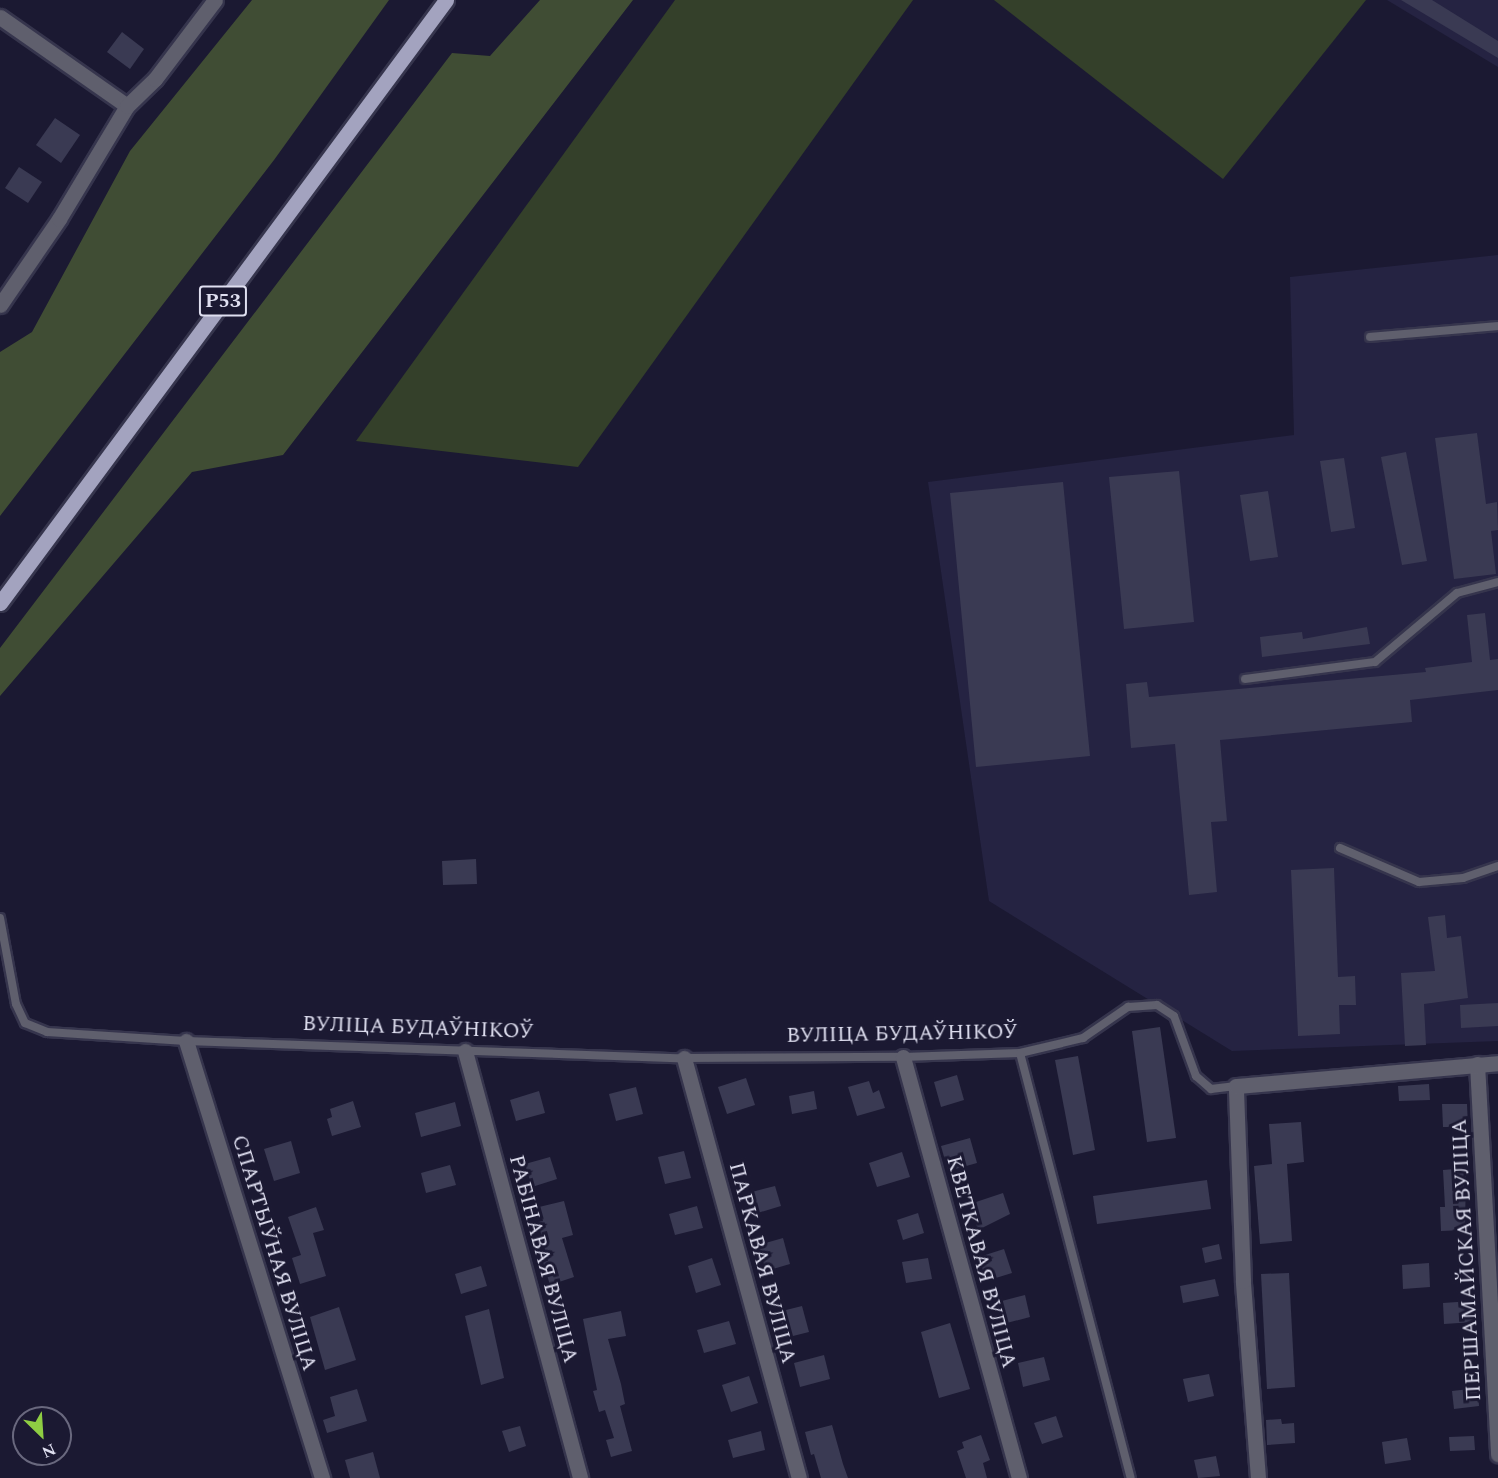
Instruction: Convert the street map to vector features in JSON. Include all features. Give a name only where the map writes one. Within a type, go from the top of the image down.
[{"type":"main road","name":"Р53","points":[[0,603],[446,0]]},
{"type":"street","points":[[0,305],[59,219],[128,105],[155,78],[215,0]]},
{"type":"street","points":[[0,17],[128,105]]},
{"type":"street","name":"СПАРТЫЎНАЯ ВУЛІЦА","points":[[186,1041],[322,1478]]},
{"type":"street","name":"РАБІНАВАЯ ВУЛІЦА","points":[[465,1051],[580,1478]]},
{"type":"street","name":"КВЕТКАВАЯ ВУЛІЦА","points":[[903,1057],[1019,1478]]},
{"type":"street","name":"ПАРКАВАЯ ВУЛІЦА","points":[[684,1058],[799,1478]]},
{"type":"street","points":[[1258,1478],[1243,1281],[1236,1086],[1498,1063]]},
{"type":"street","name":"ПЕРШАМАЙСКАЯ ВУЛІЦА","points":[[1477,1064],[1498,1454]]},
{"type":"lane","points":[[1370,338],[1498,326]]},
{"type":"lane","points":[[1245,679],[1375,662],[1457,593],[1498,582]]},
{"type":"lane","points":[[1340,848],[1419,882],[1463,878],[1498,866]]},
{"type":"lane","name":"ВУЛІЦА БУДАЎНІКОЎ","points":[[0,918],[16,1004],[25,1023],[47,1032],[186,1041],[684,1058],[903,1057],[1020,1053],[1083,1038],[1128,1007],[1157,1005],[1174,1016],[1196,1077],[1211,1089],[1236,1086]]},
{"type":"lane","points":[[1020,1053],[1131,1478]]},
{"type":"shaded area","points":[[1387,0],[1498,0],[1498,67]]},
{"type":"shaded area","points":[[1498,255],[1498,1041],[1232,1051],[989,901],[928,482],[1294,435],[1290,277]]},
{"type":"green space","points":[[252,0],[389,0],[274,160],[0,516],[0,352],[32,332],[130,151]]},
{"type":"green space","points":[[540,0],[633,0],[283,455],[192,472],[0,696],[0,648],[452,53],[490,56]]},
{"type":"green space","points":[[675,0],[913,0],[578,467],[356,441]]},
{"type":"green space","points":[[994,0],[1366,0],[1223,179]]},
{"type":"building","points":[[1401,0],[1432,0],[1498,41],[1498,58]]},
{"type":"building","points":[[122,32],[144,49],[130,69],[107,52]]},
{"type":"building","points":[[55,118],[80,135],[61,163],[36,145]]},
{"type":"building","points":[[19,167],[42,182],[28,203],[5,188]]},
{"type":"building","points":[[1477,433],[1486,504],[1497,502],[1498,530],[1491,531],[1496,574],[1454,579],[1435,438]]},
{"type":"building","points":[[1406,452],[1427,561],[1402,565],[1381,457]]},
{"type":"building","points":[[1344,458],[1355,528],[1331,532],[1320,461]]},
{"type":"building","points":[[1179,471],[1194,622],[1124,629],[1109,477]]},
{"type":"building","points":[[1063,482],[1090,756],[976,767],[950,493]]},
{"type":"building","points":[[1268,491],[1278,557],[1250,561],[1240,495]]},
{"type":"building","points":[[1485,613],[1490,660],[1498,659],[1498,690],[1410,700],[1412,722],[1220,740],[1227,821],[1211,822],[1217,892],[1189,895],[1175,744],[1131,748],[1126,684],[1147,682],[1149,697],[1426,672],[1425,668],[1472,662],[1467,615]]},
{"type":"building","points":[[1367,627],[1370,644],[1262,657],[1260,637],[1302,632],[1303,639]]},
{"type":"building","points":[[476,859],[477,884],[443,885],[442,861]]},
{"type":"building","points":[[1334,868],[1338,977],[1355,976],[1356,1005],[1339,1005],[1340,1034],[1298,1036],[1291,870]]},
{"type":"building","points":[[1445,915],[1447,938],[1461,936],[1468,998],[1424,1004],[1426,1045],[1405,1046],[1401,973],[1435,971],[1428,917]]},
{"type":"building","points":[[1498,1003],[1498,1026],[1461,1028],[1460,1005]]},
{"type":"building","points":[[1160,1027],[1176,1138],[1147,1142],[1132,1031]]},
{"type":"building","points":[[1078,1056],[1095,1150],[1073,1155],[1055,1060]]},
{"type":"building","points":[[957,1075],[964,1100],[941,1107],[934,1082]]},
{"type":"building","points":[[746,1078],[755,1105],[727,1114],[718,1087]]},
{"type":"building","points":[[869,1081],[873,1093],[879,1090],[885,1108],[857,1116],[848,1087]]},
{"type":"building","points":[[1429,1084],[1430,1100],[1399,1101],[1398,1086]]},
{"type":"building","points":[[636,1087],[643,1114],[616,1121],[609,1094]]},
{"type":"building","points":[[539,1091],[545,1113],[516,1121],[510,1100]]},
{"type":"building","points":[[814,1091],[817,1109],[792,1114],[789,1096]]},
{"type":"building","points":[[353,1101],[361,1127],[332,1136],[327,1119],[332,1117],[330,1109]]},
{"type":"building","points":[[455,1102],[461,1126],[421,1137],[415,1113]]},
{"type":"building","points":[[1442,1104],[1467,1104],[1468,1127],[1443,1127]]},
{"type":"building","points":[[1301,1122],[1304,1162],[1287,1164],[1292,1241],[1260,1244],[1254,1166],[1272,1164],[1269,1124]]},
{"type":"building","points":[[970,1138],[977,1163],[948,1171],[941,1146]]},
{"type":"building","points":[[291,1141],[300,1173],[274,1181],[264,1149]]},
{"type":"building","points":[[684,1151],[691,1178],[665,1184],[658,1157]]},
{"type":"building","points":[[902,1152],[910,1177],[877,1187],[869,1163]]},
{"type":"building","points":[[550,1157],[557,1179],[532,1187],[525,1164]]},
{"type":"building","points":[[450,1165],[456,1185],[426,1193],[421,1173]]},
{"type":"building","points":[[1466,1168],[1465,1230],[1441,1231],[1440,1207],[1445,1207],[1443,1170]]},
{"type":"building","points":[[1207,1180],[1211,1209],[1097,1224],[1093,1196]]},
{"type":"building","points":[[775,1186],[781,1206],[754,1214],[748,1193]]},
{"type":"building","points":[[1003,1193],[1010,1214],[978,1230],[970,1204]]},
{"type":"building","points":[[564,1201],[573,1235],[562,1238],[574,1277],[550,1285],[543,1262],[548,1261],[538,1222],[543,1221],[539,1207]]},
{"type":"building","points":[[697,1206],[703,1228],[675,1235],[669,1214]]},
{"type":"building","points":[[316,1207],[324,1230],[313,1233],[326,1276],[300,1284],[292,1258],[301,1255],[288,1217]]},
{"type":"building","points":[[918,1213],[924,1233],[903,1240],[897,1220]]},
{"type":"building","points":[[783,1238],[790,1264],[766,1271],[758,1245]]},
{"type":"building","points":[[1219,1244],[1222,1259],[1205,1263],[1202,1248]]},
{"type":"building","points":[[1004,1249],[1012,1273],[986,1281],[979,1257]]},
{"type":"building","points":[[712,1258],[721,1285],[696,1293],[688,1266]]},
{"type":"building","points":[[928,1258],[932,1279],[906,1283],[902,1262]]},
{"type":"building","points":[[1429,1263],[1430,1287],[1403,1289],[1402,1265]]},
{"type":"building","points":[[481,1266],[487,1286],[461,1294],[455,1274]]},
{"type":"building","points":[[1289,1273],[1295,1387],[1267,1389],[1261,1274]]},
{"type":"building","points":[[1215,1279],[1219,1296],[1183,1303],[1180,1286]]},
{"type":"building","points":[[1025,1295],[1030,1317],[1003,1324],[998,1302]]},
{"type":"building","points":[[1472,1301],[1474,1322],[1444,1324],[1443,1303]]},
{"type":"building","points":[[802,1306],[809,1332],[785,1338],[778,1312]]},
{"type":"building","points":[[339,1307],[356,1360],[325,1370],[310,1317]]},
{"type":"building","points":[[489,1309],[504,1378],[481,1385],[465,1316]]},
{"type":"building","points":[[621,1311],[626,1336],[608,1339],[621,1384],[625,1404],[620,1406],[632,1451],[611,1457],[606,1440],[614,1438],[605,1410],[599,1412],[593,1391],[597,1390],[583,1319]]},
{"type":"building","points":[[729,1321],[736,1344],[704,1353],[697,1330]]},
{"type":"building","points":[[950,1323],[970,1389],[939,1398],[921,1332]]},
{"type":"building","points":[[824,1355],[830,1379],[800,1387],[794,1363]]},
{"type":"building","points":[[1044,1357],[1050,1380],[1023,1387],[1018,1363]]},
{"type":"building","points":[[1209,1374],[1214,1396],[1188,1402],[1183,1379]]},
{"type":"building","points":[[749,1376],[758,1403],[731,1412],[722,1385]]},
{"type":"building","points":[[1478,1388],[1479,1406],[1454,1409],[1452,1391]]},
{"type":"building","points":[[357,1389],[367,1421],[327,1433],[323,1420],[335,1416],[330,1397]]},
{"type":"building","points":[[1056,1416],[1063,1437],[1042,1444],[1034,1423]]},
{"type":"building","points":[[1281,1419],[1282,1424],[1294,1423],[1295,1443],[1267,1445],[1266,1420]]},
{"type":"building","points":[[832,1425],[848,1478],[821,1478],[814,1454],[811,1455],[805,1432]]},
{"type":"building","points":[[520,1426],[526,1446],[509,1452],[502,1431]]},
{"type":"building","points":[[761,1431],[765,1450],[733,1458],[728,1440]]},
{"type":"building","points":[[981,1435],[990,1460],[983,1463],[987,1478],[966,1478],[957,1451],[964,1448],[962,1442]]},
{"type":"building","points":[[1474,1436],[1475,1450],[1450,1451],[1449,1437]]},
{"type":"building","points":[[1407,1438],[1411,1460],[1385,1464],[1382,1442]]},
{"type":"building","points":[[373,1452],[380,1478],[350,1478],[345,1460]]},
{"type":"building","points":[[1216,1456],[1220,1476],[1198,1478],[1194,1460]]}]
